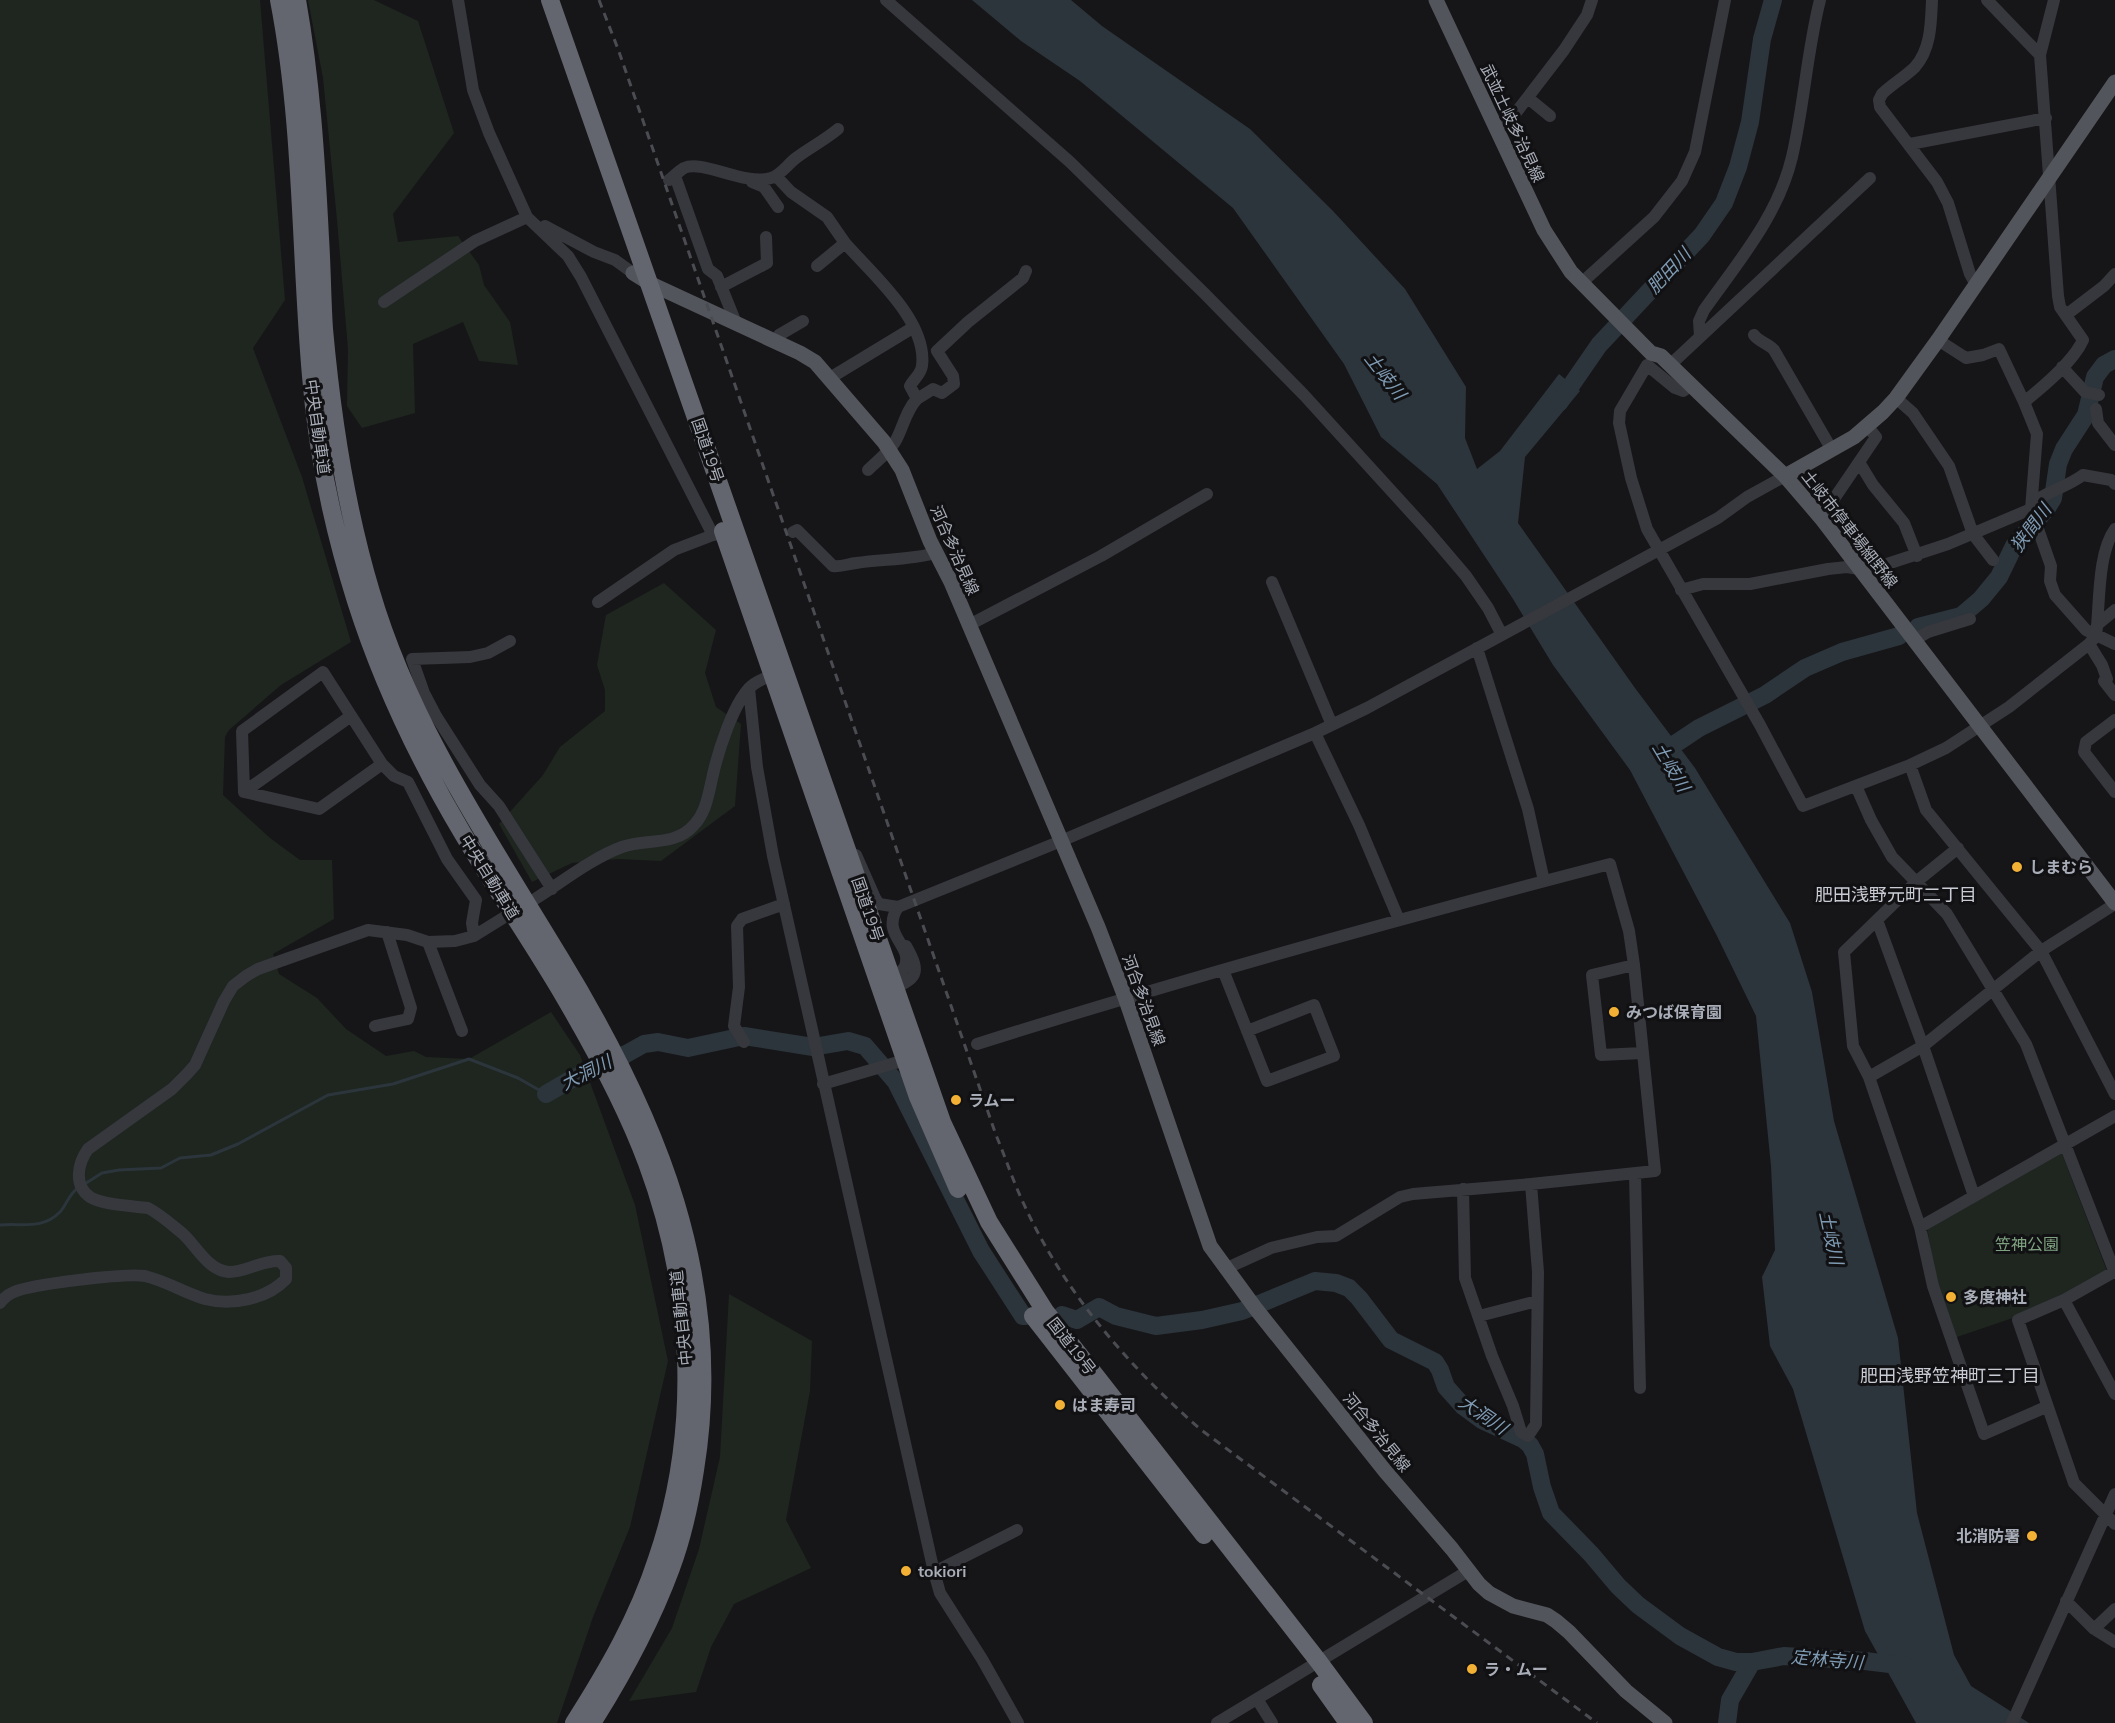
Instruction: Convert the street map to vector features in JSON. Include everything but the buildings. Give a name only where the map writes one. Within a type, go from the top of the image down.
[{"type":"highway","name":"中央自動車道","points":[[279,0],[292,92],[316,426],[331,503],[355,596],[377,663],[414,745],[463,835],[602,1048]]},
{"type":"highway","name":"中央自動車道","points":[[297,0],[308,73],[330,384],[342,471],[353,525],[371,592],[390,649],[412,702],[437,752],[473,816],[562,960],[602,1048],[613,1085],[673,1191],[696,1283],[702,1328],[704,1372],[699,1450],[684,1528],[672,1565],[640,1639],[592,1723]]},
{"type":"highway","name":"国道19号","points":[[538,0],[724,533],[838,822],[890,986],[897,1062],[918,1097],[960,1192],[1008,1278],[1082,1381],[1364,1723]]},
{"type":"highway","name":"国道19号","points":[[550,0],[649,283],[724,533]]},
{"type":"highway","name":"国道19号","points":[[779,673],[836,858],[890,986],[942,1122],[974,1194],[1002,1246],[1045,1311],[1314,1665],[1348,1723]]},
{"type":"highway","name":"中央自動車道","points":[[574,1723],[609,1665],[643,1597],[669,1522],[683,1449],[687,1372],[686,1330],[681,1287],[658,1195],[652,1155]]},
{"type":"main road","name":"武並土岐多治見線","points":[[1436,0],[1538,218],[1571,272],[1589,282],[1690,386],[1785,476]]},
{"type":"main road","name":"土岐市停車場細野線","points":[[2115,82],[1896,398],[1868,427],[1785,476],[1821,518],[2115,904]]},
{"type":"main road","name":"河合多治見線","points":[[633,273],[649,283],[815,362],[889,450],[902,470],[1098,927],[1125,997],[1210,1246],[1225,1269],[1384,1471],[1479,1584],[1500,1600],[1513,1606],[1548,1615],[1569,1632],[1626,1691],[1665,1723]]},
{"type":"street","points":[[458,0],[473,90],[489,133],[527,217],[568,256],[724,533],[674,550],[598,603]]},
{"type":"street","points":[[886,0],[1070,162],[1304,395],[1466,576],[1488,608],[1502,635]]},
{"type":"street","points":[[1496,130],[1508,123],[1564,50],[1587,15],[1592,0]]},
{"type":"street","points":[[1589,282],[1654,217],[1682,181],[1695,152],[1725,0]]},
{"type":"street","points":[[1700,337],[1699,321],[1704,310],[1758,236],[1782,188],[1792,158],[1820,0]]},
{"type":"street","points":[[1932,0],[1928,42],[1923,55],[1916,65],[1882,94],[1880,107],[1937,182],[1948,203],[1970,274],[1976,285]]},
{"type":"street","points":[[1987,0],[2040,55]]},
{"type":"street","points":[[2024,402],[2042,388],[2062,367],[2080,348],[2083,340],[2060,307],[2058,296],[2040,55],[2054,0]]},
{"type":"street","points":[[1528,98],[1550,116]]},
{"type":"street","points":[[1910,144],[2046,118]]},
{"type":"street","points":[[747,179],[776,176],[795,159],[838,129]]},
{"type":"street","points":[[736,323],[717,276],[708,268],[672,178],[684,168],[700,166],[747,179],[764,187],[778,207]]},
{"type":"street","points":[[776,176],[791,192],[827,217],[845,243],[879,278],[914,327],[922,364],[921,370],[910,386],[917,399]]},
{"type":"street","points":[[1660,355],[1700,337],[1870,178]]},
{"type":"street","points":[[527,217],[594,252],[615,260],[633,273]]},
{"type":"street","points":[[384,302],[475,241],[527,217]]},
{"type":"street","points":[[721,287],[767,263],[766,237]]},
{"type":"street","points":[[817,266],[845,243]]},
{"type":"street","points":[[868,470],[889,450],[905,423],[912,404],[917,399],[933,389],[942,393],[954,384],[953,376],[937,351],[968,322],[1023,278],[1026,271]]},
{"type":"street","points":[[2066,315],[2104,286],[2115,274]]},
{"type":"street","points":[[775,341],[779,335],[803,321]]},
{"type":"street","points":[[830,378],[914,327]]},
{"type":"street","points":[[1754,335],[1774,350],[1832,450]]},
{"type":"street","points":[[1938,340],[1966,358],[1999,349],[2037,435],[2034,513],[2051,566],[2050,581],[2055,595],[2086,630],[2115,644]]},
{"type":"street","points":[[1690,386],[1683,391],[1675,388],[1647,365],[1620,411],[1620,423],[1631,478],[1647,529],[1658,550],[1760,725],[1803,806],[1910,765],[1946,748],[1980,727],[2094,635],[2115,610]]},
{"type":"street","points":[[2062,367],[2085,392],[2099,395]]},
{"type":"street","points":[[1896,398],[1913,413],[1949,466],[1973,534],[1993,560]]},
{"type":"street","points":[[2096,409],[2098,423],[2115,445]]},
{"type":"street","points":[[1821,518],[1876,437],[1868,427]]},
{"type":"street","points":[[1859,462],[1904,523],[1917,556]]},
{"type":"street","points":[[1681,590],[1702,584],[1750,584],[1828,569],[1847,567],[1859,569],[1887,564],[1917,556],[2034,513],[2047,493],[2072,484],[2083,475],[2110,480],[2115,484]]},
{"type":"street","points":[[838,822],[879,904],[898,907],[915,902],[1332,725],[1402,690],[1718,518],[1748,496],[1785,476]]},
{"type":"street","points":[[969,625],[1101,556],[1207,494]]},
{"type":"street","points":[[2115,529],[2108,542],[2104,561],[2094,635],[2107,679],[2104,681],[2115,695]]},
{"type":"street","points":[[794,532],[797,530],[836,567],[936,553]]},
{"type":"street","points":[[1272,582],[1332,725]]},
{"type":"street","points":[[1914,640],[1928,632],[1970,619]]},
{"type":"street","points":[[510,641],[488,652],[470,657],[412,659],[424,693],[436,716],[480,785],[499,806],[552,888]]},
{"type":"street","points":[[1477,648],[1528,809],[1544,881]]},
{"type":"street","points":[[244,792],[242,730],[323,672],[382,764],[394,776],[408,782],[447,859],[476,900],[472,923],[474,936]]},
{"type":"street","points":[[535,898],[622,847],[667,841],[693,827],[702,816],[707,803],[715,764],[728,722],[754,683],[779,673]]},
{"type":"street","points":[[749,688],[759,777],[784,904],[934,1572],[940,1593],[982,1659],[1018,1723]]},
{"type":"street","points":[[244,792],[351,716]]},
{"type":"street","points":[[2115,720],[2086,742],[2084,752],[2115,792]]},
{"type":"street","points":[[1315,733],[1359,825],[1399,920]]},
{"type":"street","points":[[244,792],[320,809],[382,764]]},
{"type":"street","points":[[1910,765],[1926,810],[2041,951],[2115,1094]]},
{"type":"street","points":[[1856,786],[1871,820],[1892,857],[1947,914],[2026,1044],[2115,1272],[2064,1300],[2018,1320],[2074,1483],[2115,1524]]},
{"type":"street","points":[[1958,848],[1916,882],[1844,952],[1853,1046],[1869,1077],[1920,1227],[1933,1287],[1984,1434],[2046,1407]]},
{"type":"street","points":[[977,1044],[1125,997],[1610,864],[1629,931],[1634,965],[1654,1171],[1413,1194],[1400,1197],[1336,1236],[1317,1237],[1271,1248],[1225,1269]]},
{"type":"street","points":[[890,986],[912,979],[916,972],[916,964],[904,942],[899,921],[900,915],[915,902]]},
{"type":"street","points":[[741,1037],[734,1026],[739,987],[737,926],[742,918],[784,904]]},
{"type":"street","points":[[1869,1077],[1923,1046],[2041,951],[2115,904]]},
{"type":"street","points":[[890,986],[904,966],[905,959],[902,946],[893,930],[892,921],[898,907]]},
{"type":"street","points":[[0,1303],[14,1292],[57,1283],[124,1276],[144,1276],[207,1299],[234,1301],[249,1299],[280,1286],[286,1279],[286,1268],[280,1261],[270,1260],[241,1270],[227,1272],[214,1266],[183,1234],[154,1211],[91,1197],[84,1189],[78,1175],[81,1159],[88,1149],[172,1089],[187,1074],[195,1065],[224,1001],[233,986],[246,975],[368,930],[407,935],[428,942],[455,941],[474,936],[503,918]]},
{"type":"street","points":[[1876,920],[1923,1046],[1974,1196]]},
{"type":"street","points":[[375,1026],[408,1018],[411,1008],[387,932]]},
{"type":"street","points":[[428,942],[462,1031]]},
{"type":"street","points":[[1634,965],[1592,975],[1601,1055],[1641,1053]]},
{"type":"street","points":[[1223,970],[1267,1082],[1334,1056],[1314,1005],[1247,1031]]},
{"type":"street","points":[[823,1084],[897,1062]]},
{"type":"street","points":[[1920,1227],[2115,1116]]},
{"type":"street","points":[[1635,1174],[1640,1388]]},
{"type":"street","points":[[1463,1189],[1465,1278],[1521,1432],[1528,1436],[1536,1424],[1538,1272],[1531,1184]]},
{"type":"street","points":[[2064,1300],[2115,1394]]},
{"type":"street","points":[[1479,1316],[1537,1301]]},
{"type":"street","points":[[2012,1723],[2115,1494]]},
{"type":"street","points":[[934,1572],[1017,1530]]},
{"type":"street","points":[[1217,1723],[1468,1570]]},
{"type":"street","points":[[2065,1605],[2094,1629],[2115,1642]]},
{"type":"street","points":[[2094,1629],[2115,1609]]},
{"type":"street","points":[[1257,1699],[1272,1723]]},
{"type":"green space","points":[[0,0],[260,0],[285,300],[253,348],[302,477],[351,642],[281,685],[229,730],[225,737],[223,795],[270,838],[300,860],[332,860],[334,919],[273,954],[279,974],[317,998],[346,1029],[386,1056],[414,1051],[426,1057],[469,1059],[551,1012],[580,1055],[635,1205],[668,1361],[630,1527],[593,1617],[557,1723],[0,1723]]},
{"type":"green space","points":[[308,0],[374,0],[418,21],[454,133],[393,214],[398,242],[458,236],[479,265],[484,285],[510,322],[518,365],[479,361],[463,322],[413,344],[415,413],[362,428],[347,406],[348,349],[337,220],[323,78]]},
{"type":"green space","points":[[664,583],[716,630],[705,673],[716,707],[741,724],[735,806],[661,861],[618,859],[572,863],[532,882],[499,824],[543,775],[560,747],[605,711],[605,690],[597,665],[606,615]]},
{"type":"green space","name":"笠神公園","points":[[2061,1151],[2109,1276],[2048,1306],[1954,1338],[1936,1284],[1927,1227]]},
{"type":"green space","points":[[729,1294],[812,1341],[810,1391],[786,1520],[811,1568],[734,1604],[711,1647],[696,1692],[629,1701],[672,1628],[699,1549],[720,1457]]},
{"type":"water","name":"土岐川","points":[[972,0],[1071,0],[1102,26],[1250,129],[1333,211],[1405,289],[1466,387],[1465,438],[1477,469],[1500,451],[1559,374],[1580,391],[1525,457],[1518,523],[1695,768],[1790,923],[1812,992],[1834,1121],[1898,1338],[1917,1513],[1954,1655],[1971,1686],[2029,1723],[1916,1723],[1865,1631],[1793,1389],[1770,1346],[1762,1277],[1775,1250],[1771,1166],[1756,1016],[1630,770],[1553,665],[1513,599],[1437,484],[1381,437],[1344,364],[1233,208],[1080,81],[1021,41]]},
{"type":"waterway","name":"肥田川","points":[[1559,403],[1599,345],[1702,235],[1724,203],[1738,167],[1750,122],[1762,39],[1773,0]]},
{"type":"waterway","name":"狭間川","points":[[1918,627],[1961,616],[1981,599],[1999,577],[2014,546],[2053,498],[2058,464],[2064,449],[2086,415],[2095,377],[2104,365],[2115,359]]},
{"type":"waterway","name":"狭間川","points":[[1663,752],[1699,728],[1765,695],[1805,668],[1842,652],[1899,636]]},
{"type":"waterway","name":"大洞川","points":[[546,1094],[644,1044],[658,1042],[688,1048],[744,1036],[813,1047],[848,1041],[865,1046],[896,1082],[981,1251],[1023,1316],[1026,1316]]},
{"type":"waterway","name":"大洞川","points":[[83,1185],[102,1173],[161,1168],[180,1158],[211,1155],[238,1144],[328,1095],[393,1084],[469,1059],[518,1078],[546,1094]]},
{"type":"waterway","name":"大洞川","points":[[0,1225],[32,1224],[53,1218],[78,1188]]},
{"type":"waterway","name":"大洞川","points":[[1062,1315],[1077,1320],[1099,1307],[1116,1316],[1156,1326],[1202,1320],[1242,1311],[1315,1281],[1336,1283],[1349,1288],[1391,1340],[1435,1362],[1446,1387],[1463,1406],[1482,1420],[1523,1439],[1530,1445],[1535,1454],[1542,1487],[1551,1513],[1638,1605],[1680,1636],[1718,1657],[1736,1662],[1752,1662]]},
{"type":"waterway","name":"定林寺川","points":[[1727,1723],[1730,1700],[1752,1662],[1784,1656],[1906,1666]]},
{"type":"railway","points":[[599,0],[996,1135],[1018,1191],[1053,1258],[1073,1290],[1120,1349],[1145,1377],[1200,1429],[1597,1723]]},
{"type":"place","name":"しまむら","points":[[2017,867]]},
{"type":"place","name":"みつば保育園","points":[[1614,1012]]},
{"type":"place","name":"ラムー","points":[[956,1100]]},
{"type":"place","name":"多度神社","points":[[1951,1297]]},
{"type":"place","name":"はま寿司","points":[[1060,1405]]},
{"type":"place","name":"北消防署","points":[[2032,1536]]},
{"type":"place","name":"tokiori","points":[[906,1571]]},
{"type":"place","name":"ラ・ムー","points":[[1472,1669]]},
{"type":"district","name":"肥田浅野元町二丁目","points":[[1896,895]]},
{"type":"district","name":"肥田浅野笠神町三丁目","points":[[1950,1376]]}]
